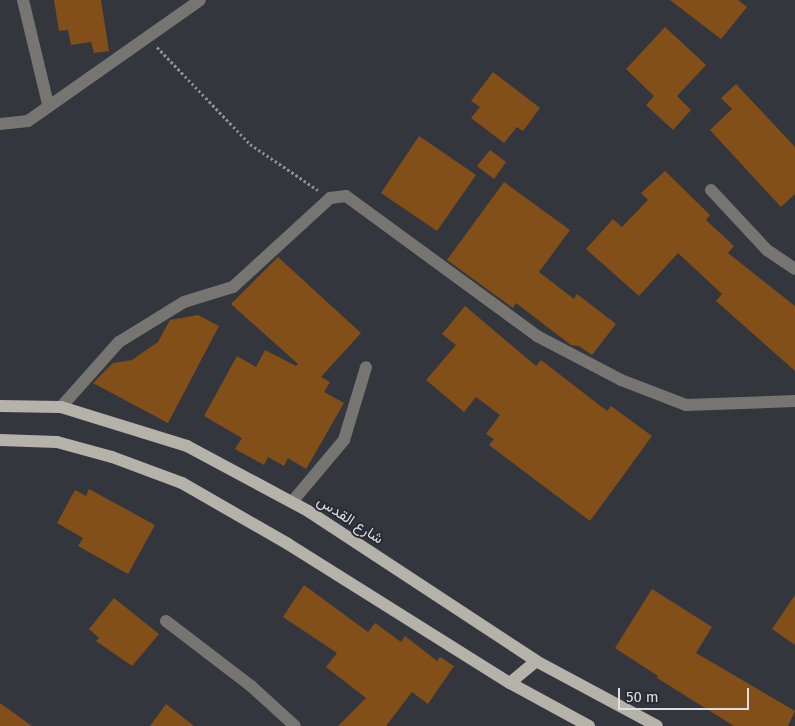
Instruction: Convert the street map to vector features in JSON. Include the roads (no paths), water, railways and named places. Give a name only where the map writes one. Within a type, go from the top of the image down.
[{"type":"main road","name":"شارع القدس","points":[[0,406],[61,407],[187,446],[292,502],[536,661],[657,726]]},
{"type":"main road","points":[[0,440],[57,442],[112,457],[182,483],[288,544],[510,683],[589,726]]},
{"type":"main road","points":[[510,683],[536,661]]},
{"type":"street","points":[[23,0],[48,104]]},
{"type":"street","points":[[0,124],[28,121],[48,104],[200,0]]},
{"type":"street","points":[[711,190],[767,250],[795,269]]},
{"type":"street","points":[[61,407],[119,342],[184,302],[233,287],[330,198],[346,196],[538,336],[621,380],[686,405],[795,401]]},
{"type":"street","points":[[292,502],[344,440],[366,367]]},
{"type":"street","points":[[166,621],[251,686],[295,726]]}]
